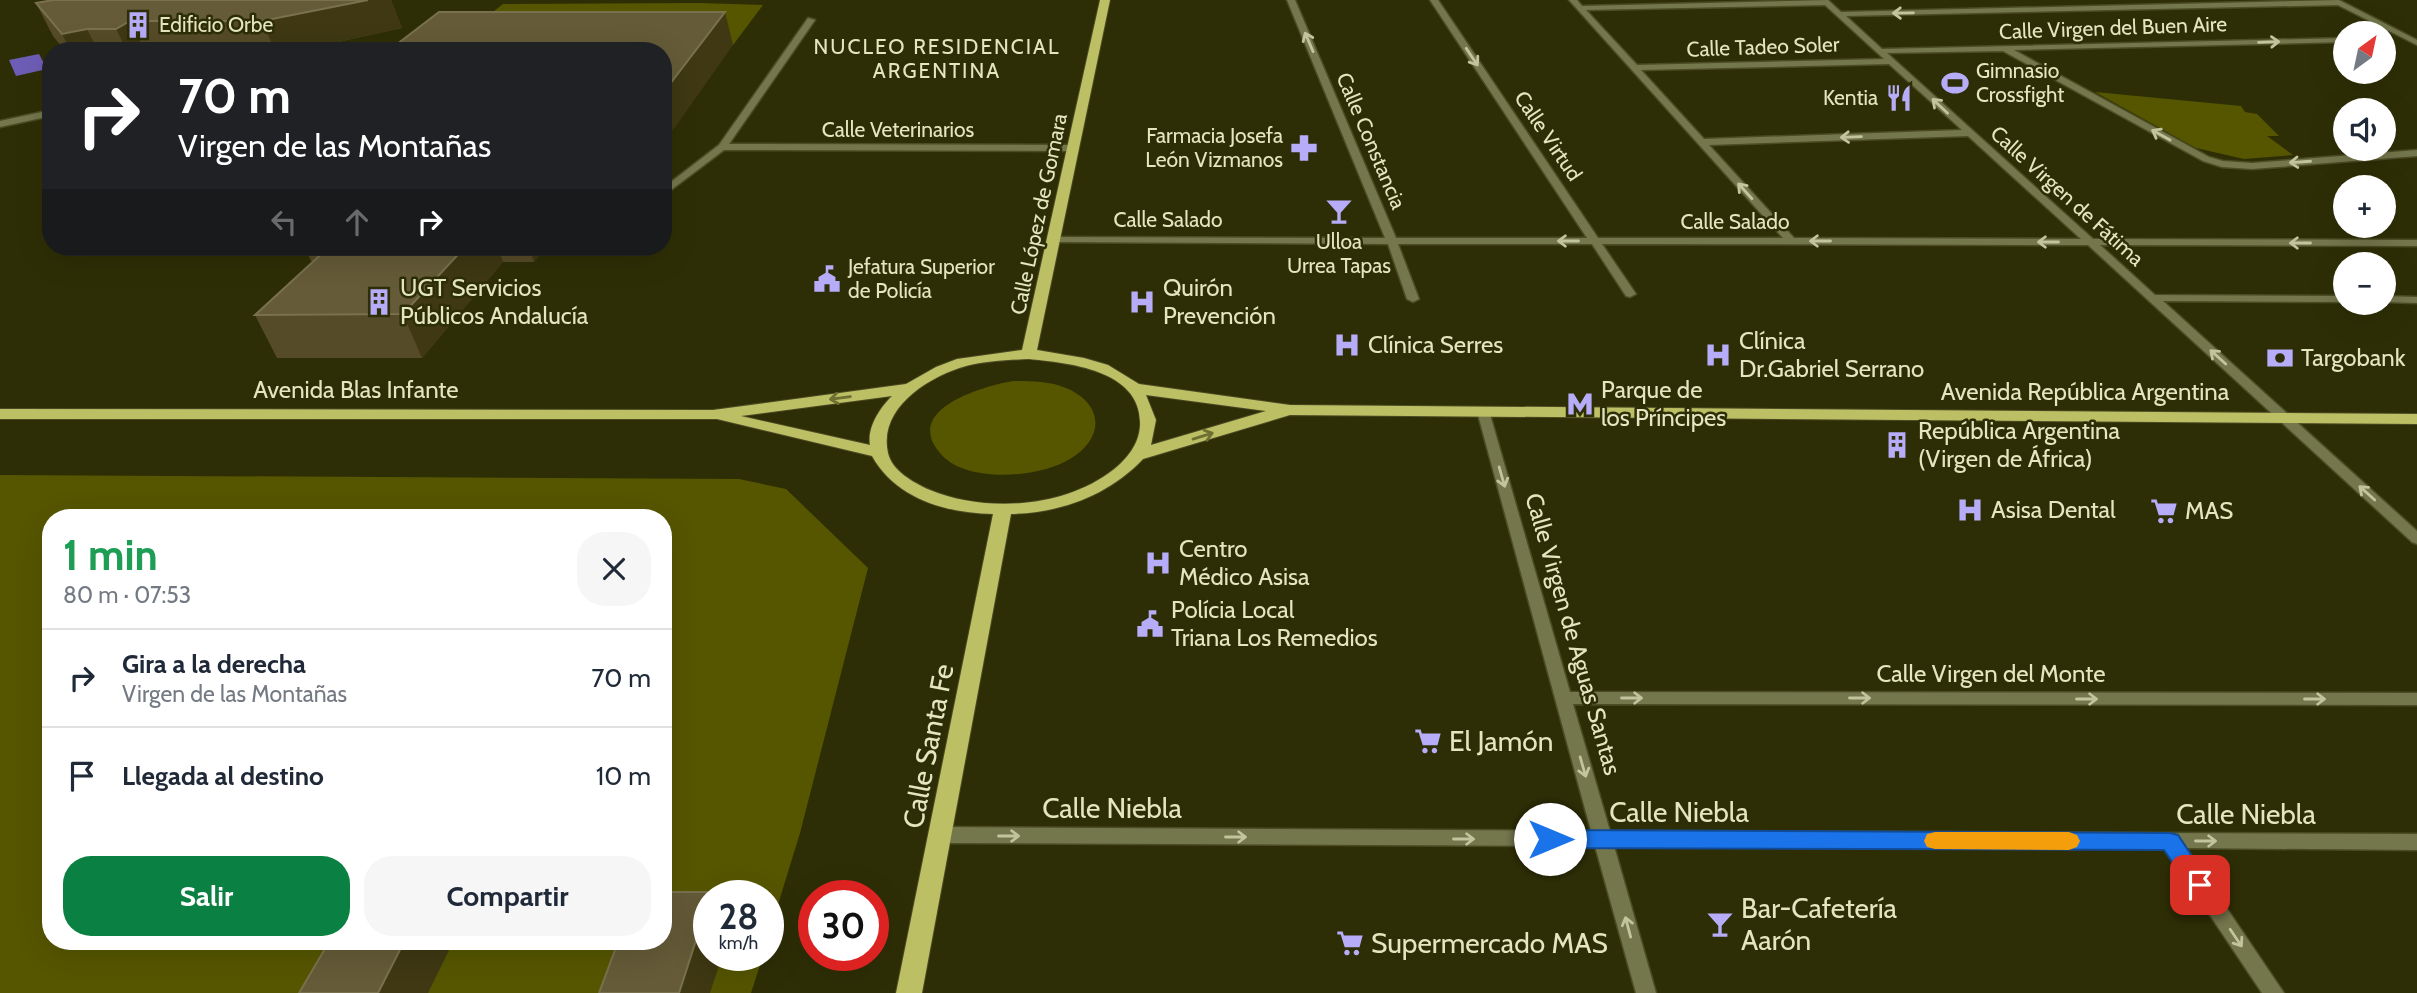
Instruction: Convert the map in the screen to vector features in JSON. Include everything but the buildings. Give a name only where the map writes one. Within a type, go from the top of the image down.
[{"type":"main road","name":"Calle López de Gomara","points":[[1029,354],[1105,0]]},
{"type":"main road","points":[[1029,354],[1071,358],[1107,370],[1133,388],[1147,409],[1149,432],[1137,455],[1106,483],[1059,502],[1003,510],[958,507],[919,494],[891,476],[877,452],[880,419],[907,389],[942,370],[973,360],[1029,354]]},
{"type":"main road","name":"Avenida República Argentina","points":[[1133,388],[1290,410],[2417,419]]},
{"type":"main road","name":"Avenida Blas Infante","points":[[0,414],[713,415],[907,389]]},
{"type":"main road","name":"Avenida República Argentina","points":[[1137,455],[1290,410]]},
{"type":"main road","name":"Avenida Blas Infante","points":[[713,415],[877,452]]},
{"type":"main road","name":"Calle Santa Fe","points":[[909,993],[1003,510]]},
{"type":"street","name":"Calle Constancia","points":[[1291,0],[1392,241],[1413,299]]},
{"type":"street","name":"Calle Virtud","points":[[1434,0],[1630,294]]},
{"type":"street","points":[[1573,0],[1791,242]]},
{"type":"street","points":[[2041,0],[2057,9]]},
{"type":"street","points":[[2132,0],[2145,7]]},
{"type":"street","points":[[2222,0],[2232,5]]},
{"type":"street","points":[[1581,8],[1826,1]]},
{"type":"street","name":"Calle Virgen de Fátima","points":[[1826,1],[2417,539]]},
{"type":"street","points":[[1842,14],[2336,1],[2413,40]]},
{"type":"street","points":[[672,186],[722,147],[811,20]]},
{"type":"street","name":"Calle Virgen del Buen Aire","points":[[1883,51],[2333,40]]},
{"type":"street","points":[[2006,49],[2206,159],[2222,164],[2252,166],[2417,153]]},
{"type":"street","name":"Calle Tadeo Soler","points":[[1634,68],[1893,61]]},
{"type":"street","points":[[0,124],[42,115]]},
{"type":"street","points":[[1701,142],[1969,133]]},
{"type":"street","name":"Calle Veterinarios","points":[[722,147],[1073,148]]},
{"type":"street","name":"Calle Salado","points":[[1053,240],[2417,243]]},
{"type":"street","points":[[2152,298],[2333,299]]},
{"type":"street","points":[[2396,299],[2417,300]]},
{"type":"street","name":"Calle Virgen de Aguas Santas","points":[[1483,411],[1646,993]]},
{"type":"street","name":"Calle Virgen del Monte","points":[[1564,698],[2417,699]]},
{"type":"street","name":"Calle Niebla","points":[[941,835],[2417,842]]},
{"type":"street","points":[[2170,841],[2274,993]]},
{"type":"shaded area","points":[[503,4],[763,5],[733,45],[672,45],[672,42],[455,42]]},
{"type":"shaded area","points":[[39,54],[42,70],[16,76],[9,60]]},
{"type":"shaded area","points":[[2095,92],[2241,106],[2245,112],[2257,114],[2279,136],[2267,136],[2293,155],[2244,159],[2196,148]]},
{"type":"shaded area","points":[[1013,381],[1060,386],[1079,395],[1093,412],[1094,432],[1089,441],[1070,459],[1022,474],[984,474],[951,463],[940,453],[931,437],[931,424],[939,412],[967,394]]},
{"type":"shaded area","points":[[0,475],[739,479],[786,489],[868,568],[800,833],[784,885],[784,880],[693,880],[693,971],[758,971],[751,993],[0,993]]},
{"type":"slow traffic","points":[[1935,841],[2069,841]]},
{"type":"place","name":"Edificio Orbe","points":[[138,25]]},
{"type":"place","name":"Gimnasio Crossfight","points":[[1955,83]]},
{"type":"place","name":"Kentia","points":[[1899,98]]},
{"type":"place","name":"Farmacia Josefa León Vizmanos","points":[[1304,148]]},
{"type":"place","name":"Ulloa Urrea Tapas","points":[[1339,211]]},
{"type":"place","name":"Jefatura Superior de Policía","points":[[827,279]]},
{"type":"place","name":"UGT Servicios Públicos Andalucía","points":[[379,302]]},
{"type":"place","name":"Quirón Prevención","points":[[1142,302]]},
{"type":"place","name":"Clínica Serres","points":[[1347,345]]},
{"type":"place","name":"Clínica Dr.Gabriel Serrano","points":[[1718,355]]},
{"type":"place","name":"Targobank","points":[[2280,358]]},
{"type":"place","name":"Parque de los Príncipes","points":[[1580,404]]},
{"type":"place","name":"República Argentina (Virgen de África)","points":[[1897,445]]},
{"type":"place","name":"Asisa Dental","points":[[1970,510]]},
{"type":"place","name":"MAS","points":[[2164,511]]},
{"type":"place","name":"Centro Médico Asisa","points":[[1158,563]]},
{"type":"place","name":"Polícia Local Triana Los Remedios","points":[[1150,624]]},
{"type":"place","name":"El Jamón","points":[[1428,741]]},
{"type":"place","name":"Bar-Cafetería Aarón","points":[[1720,924]]},
{"type":"place","name":"Supermercado MAS","points":[[1350,943]]},
{"type":"district","name":"NUCLEO RESIDENCIAL ARGENTINA","points":[[937,59]]},
{"type":"route","points":[[1550,839],[2170,841],[2200,885]]}]
